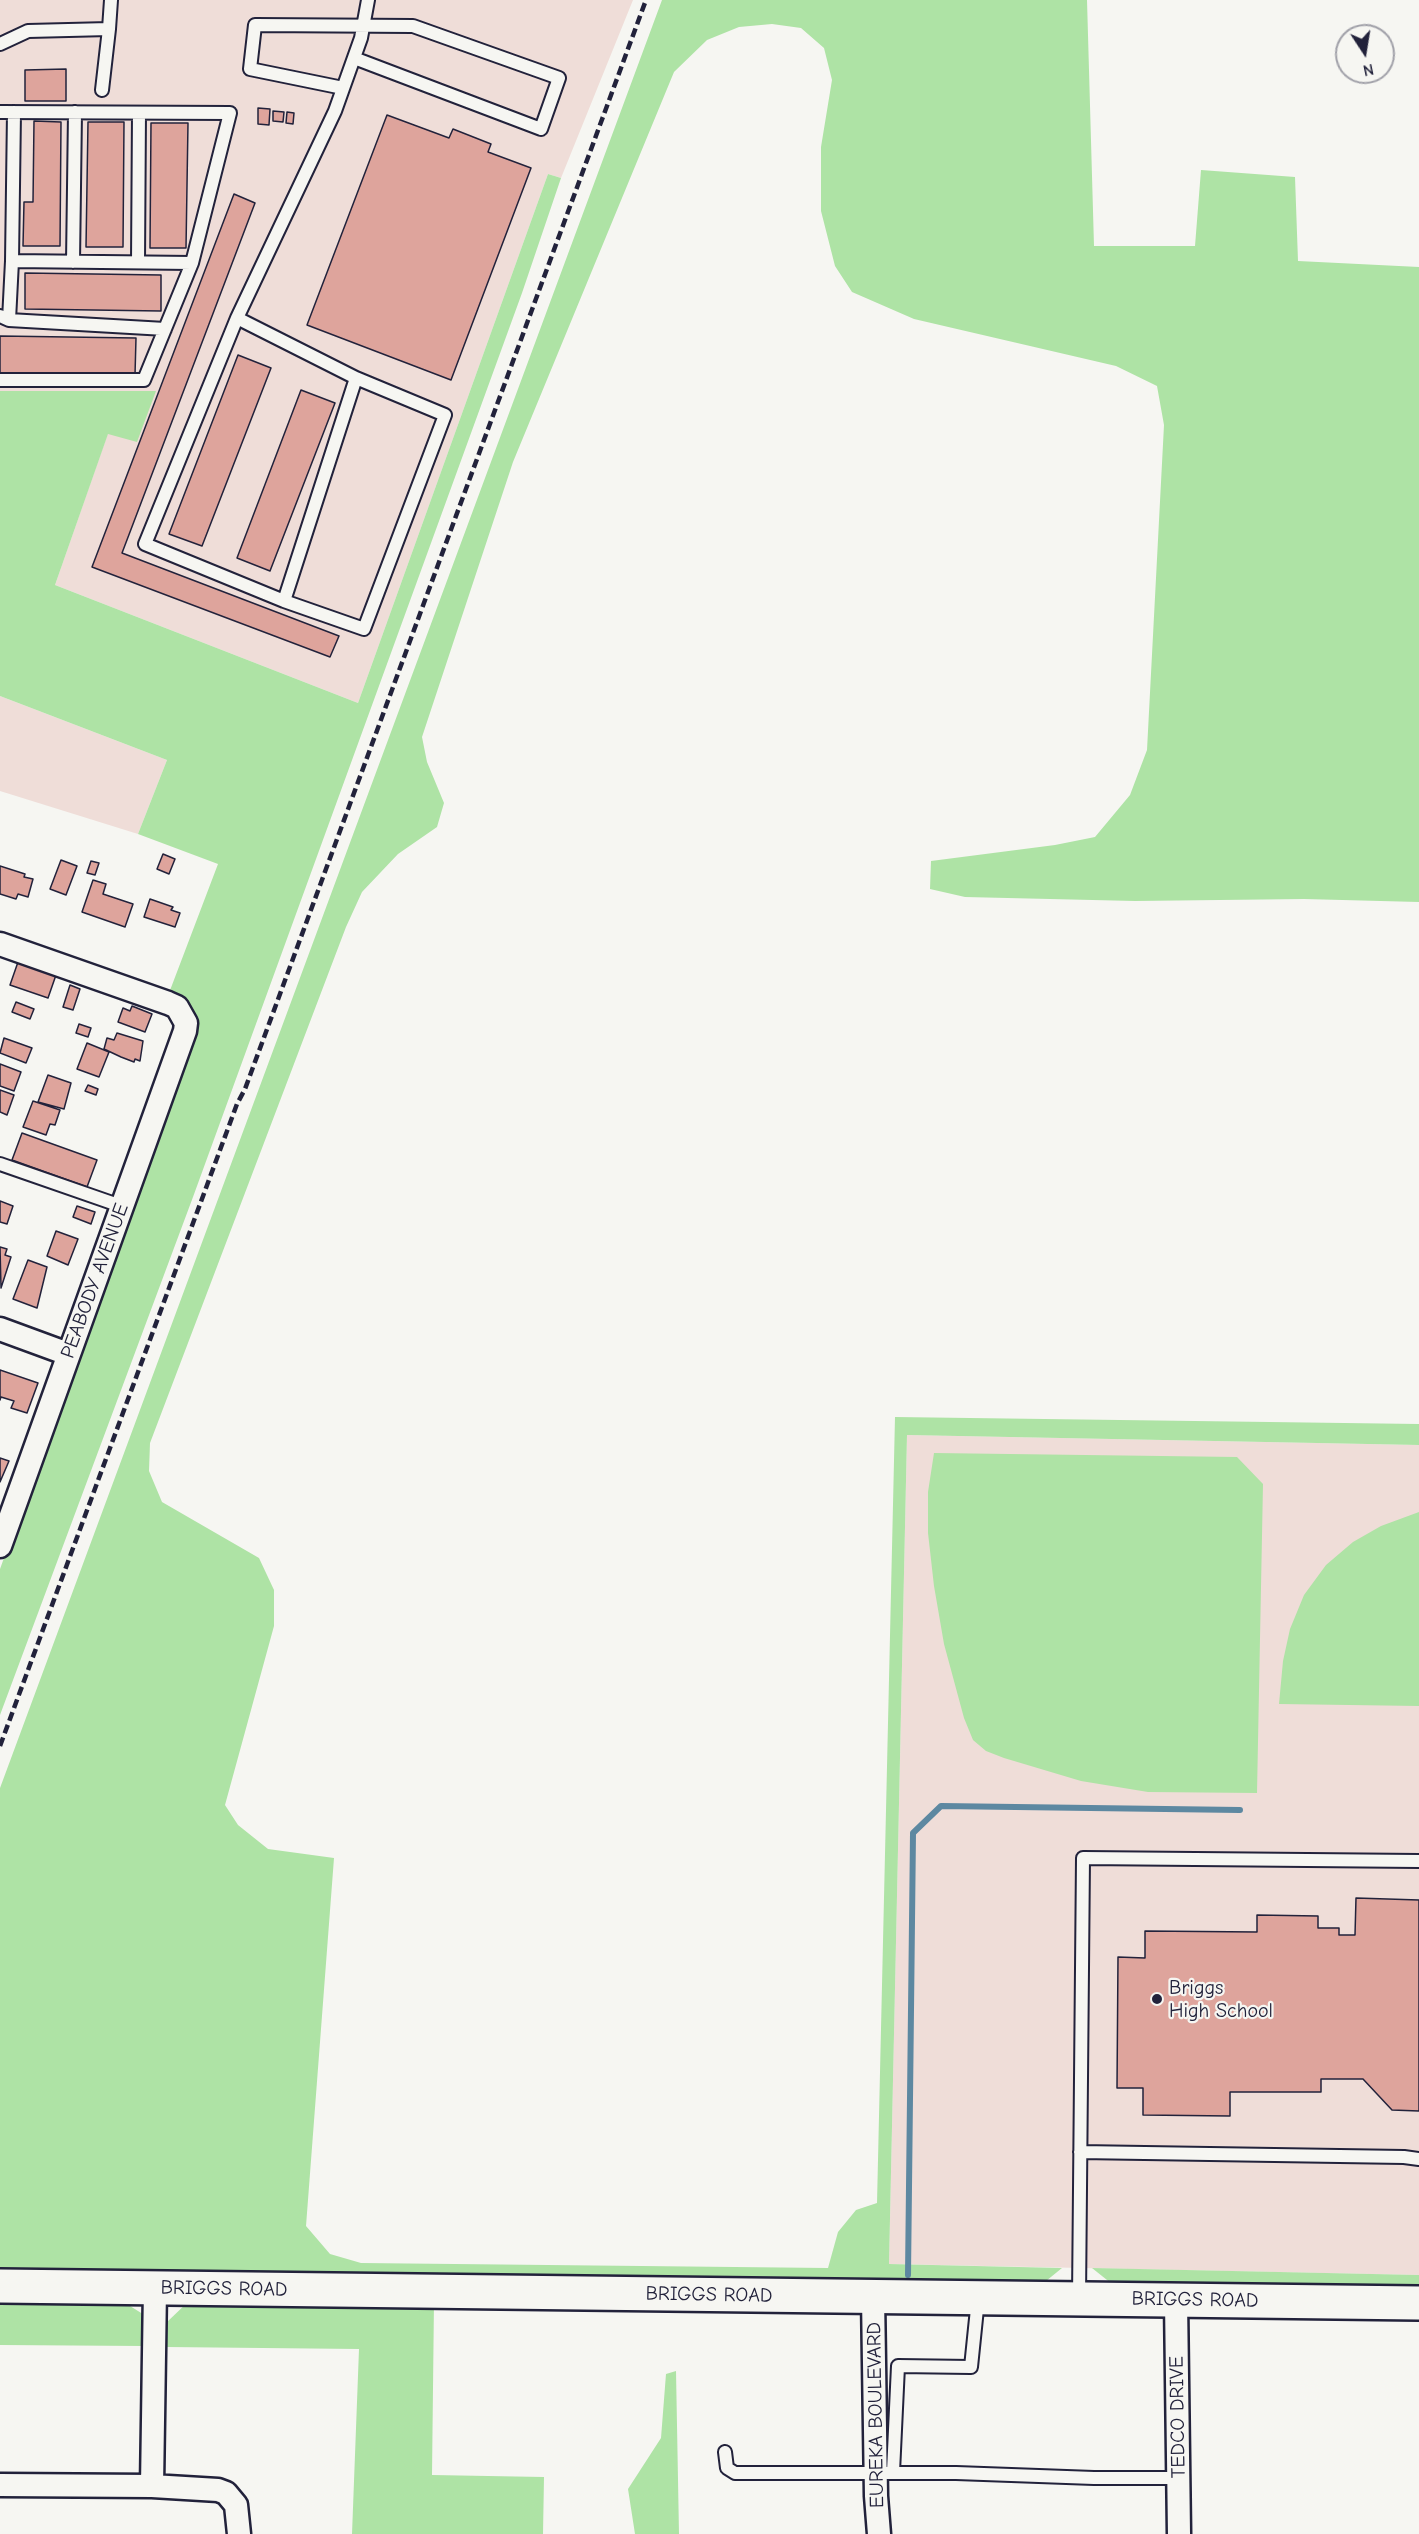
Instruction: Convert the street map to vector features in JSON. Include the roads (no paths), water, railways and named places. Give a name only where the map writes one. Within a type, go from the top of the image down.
[{"type":"street","name":"PEABODY AVENUE","points":[[0,944],[177,1007],[184,1016],[185,1031],[0,1545]]},
{"type":"street","points":[[0,1329],[69,1354]]},
{"type":"street","name":"BRIGGS ROAD","points":[[0,2286],[1419,2303]]},
{"type":"street","points":[[152,2486],[155,2288]]},
{"type":"street","name":"EUREKA BOULEVARD","points":[[873,2296],[885,2472],[879,2534]]},
{"type":"street","name":"TEDCO DRIVE","points":[[1176,2300],[1179,2534]]},
{"type":"street","points":[[0,2485],[203,2487],[226,2493],[236,2505],[240,2534]]},
{"type":"lane","points":[[102,90],[111,0]]},
{"type":"lane","points":[[237,318],[356,378],[445,415],[364,629],[284,601],[145,544],[237,318],[335,111],[354,58],[368,0]]},
{"type":"lane","points":[[343,88],[250,69],[255,25],[413,26],[559,78],[541,129],[354,58]]},
{"type":"lane","points":[[0,44],[28,31],[109,29]]},
{"type":"lane","points":[[0,112],[230,113],[192,263],[144,380],[0,380]]},
{"type":"lane","points":[[14,112],[12,261],[5,318],[165,329]]},
{"type":"lane","points":[[73,262],[75,112]]},
{"type":"lane","points":[[138,262],[139,113]]},
{"type":"lane","points":[[12,261],[192,263]]},
{"type":"lane","points":[[284,601],[356,378]]},
{"type":"lane","points":[[0,1164],[121,1206]]},
{"type":"lane","points":[[1079,2299],[1083,1858],[1419,1861]]},
{"type":"lane","points":[[1080,2152],[1419,2159]]},
{"type":"lane","points":[[885,2472],[898,2366],[971,2367],[978,2298]]},
{"type":"lane","points":[[725,2452],[728,2468],[735,2473],[885,2472],[1179,2478]]},
{"type":"waterway","points":[[908,2275],[913,1833],[941,1806],[1240,1810]]},
{"type":"railway","points":[[0,1746],[646,0]]},
{"type":"place","name":"Briggs High School","points":[[1157,1999]]}]
